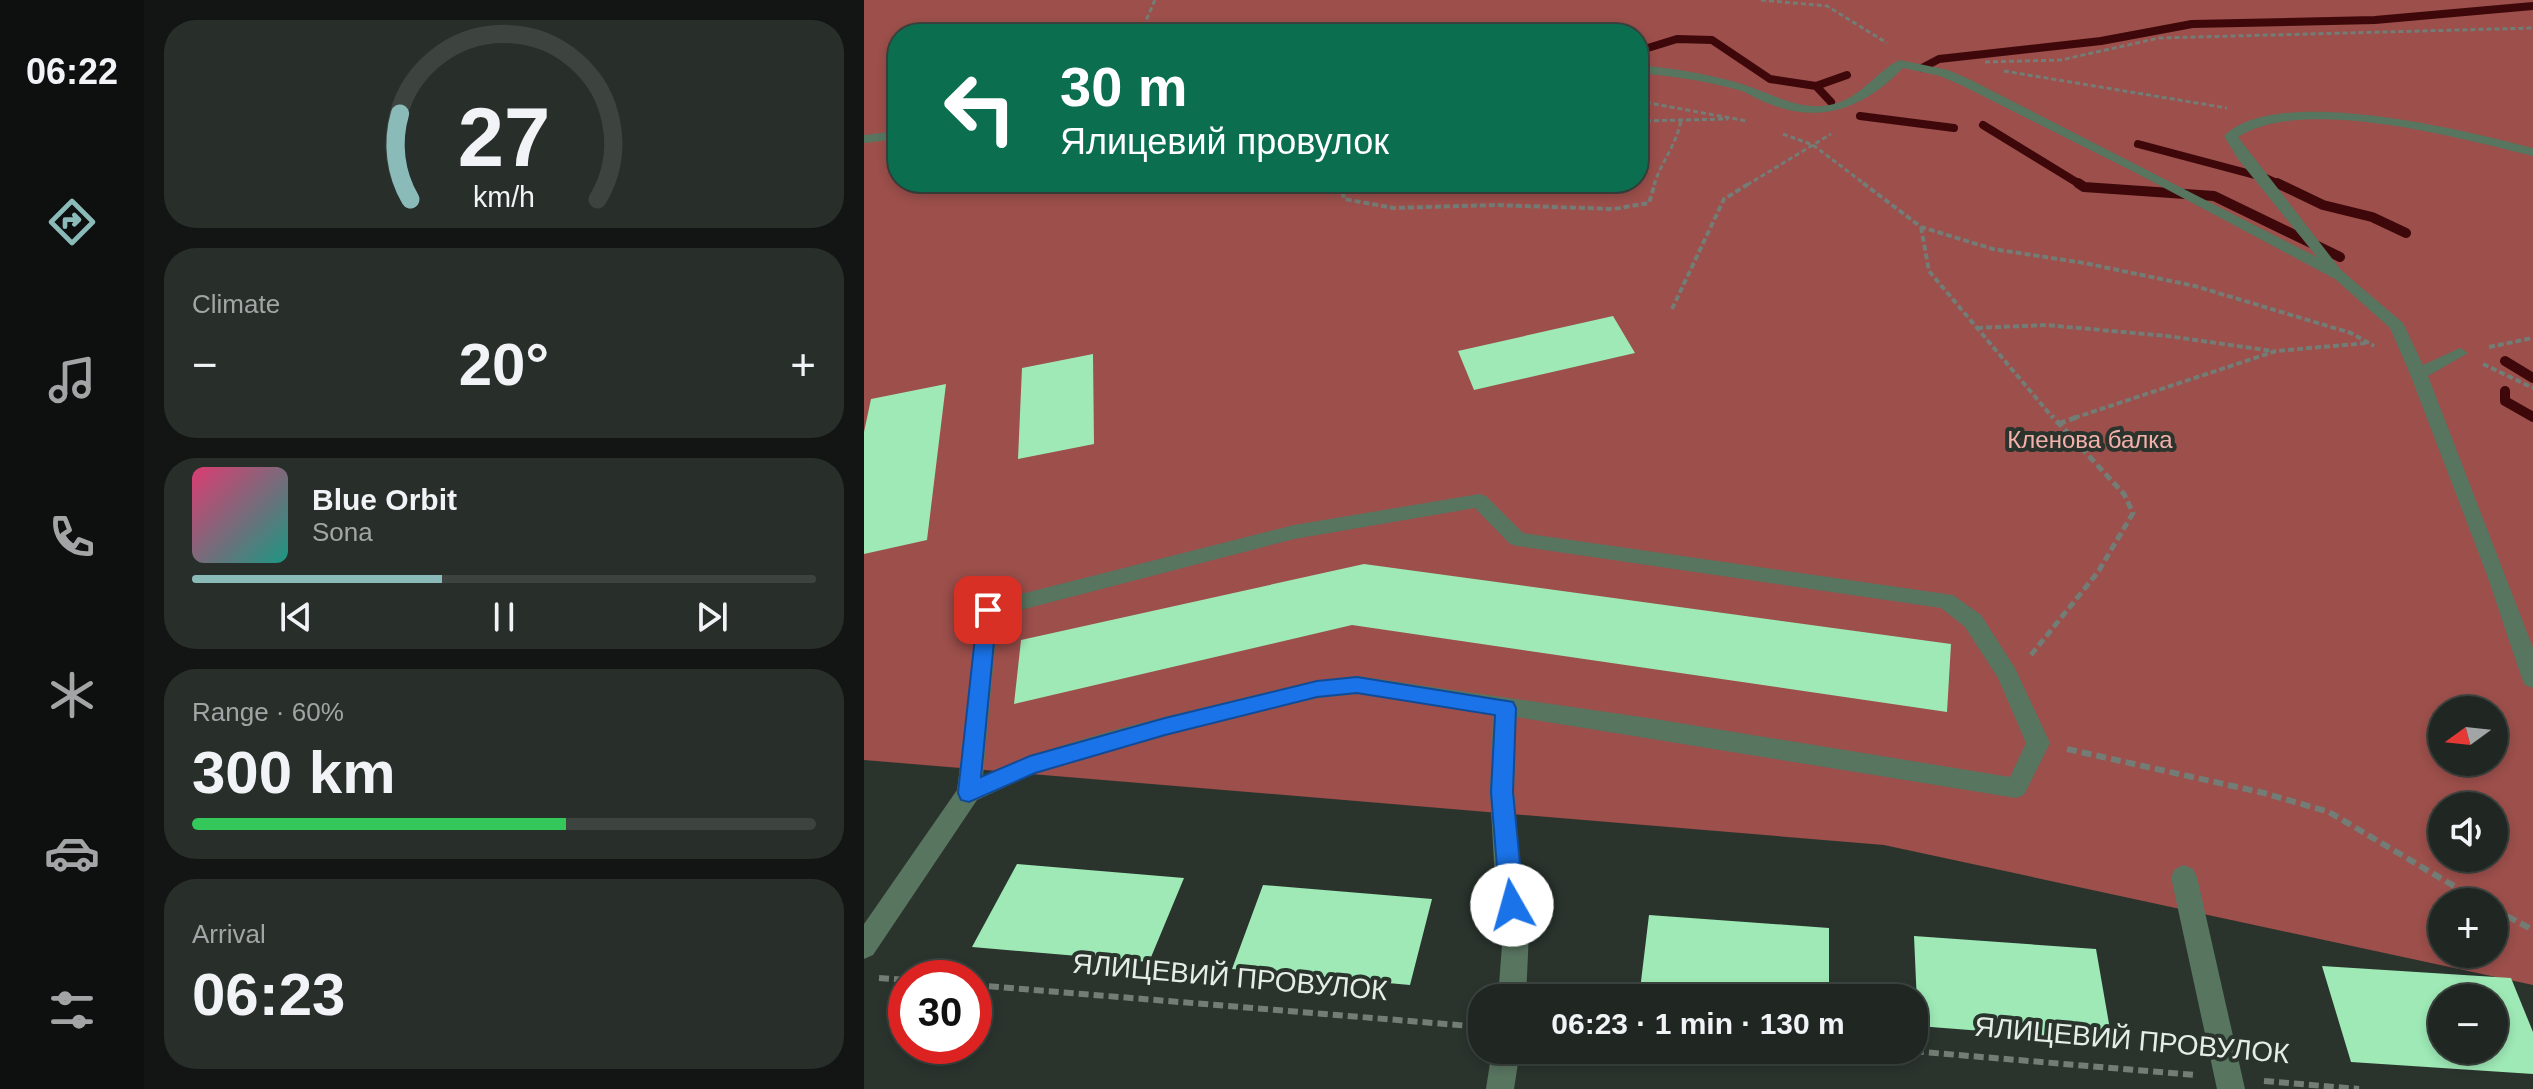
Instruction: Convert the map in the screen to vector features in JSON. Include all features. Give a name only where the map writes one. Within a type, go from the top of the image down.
[{"type":"street","points":[[1648,70],[1678,73],[1750,90],[1775,102],[1805,110],[1851,105],[1878,89],[1900,64],[1944,73],[2336,270]]},
{"type":"street","points":[[2533,152],[2434,129],[2351,118],[2275,116],[2240,125],[2231,136],[2251,166],[2336,270],[2397,326],[2419,374],[2497,575],[2533,679]]},
{"type":"street","points":[[864,139],[888,136]]},
{"type":"street","points":[[2419,374],[2460,353]]},
{"type":"street","points":[[864,946],[969,793],[988,610],[1294,532],[1479,501],[1517,539],[1946,601],[1973,621],[2007,674],[2038,743],[2016,788],[1655,728],[1357,685],[1317,689],[1165,726],[1030,765],[969,793]]},
{"type":"street","points":[[1505,708],[1502,792],[1508,879],[1516,932],[1513,984]]},
{"type":"street","points":[[2184,877],[2230,1084]]},
{"type":"street","points":[[1500,1089],[1504,1064]]},
{"type":"path","points":[[1144,24],[1155,0]]},
{"type":"path","points":[[1761,0],[1827,6]]},
{"type":"path","points":[[1820,0],[1884,39],[1900,64]]},
{"type":"path","points":[[1975,62],[2061,60],[2159,38],[2533,28]]},
{"type":"path","points":[[2002,70],[2275,116]]},
{"type":"path","points":[[1648,103],[1759,125]]},
{"type":"path","points":[[1672,309],[1724,199],[1842,128],[1851,105]]},
{"type":"path","points":[[1343,192],[1344,199],[1394,208],[1495,205],[1614,209],[1649,203],[1660,166],[1678,136],[1681,120]]},
{"type":"path","points":[[1648,121],[1745,120]]},
{"type":"path","points":[[1773,130],[1813,145],[1921,227],[1993,249],[2084,263],[2195,286],[2351,333],[2419,374]]},
{"type":"path","points":[[1921,227],[1929,271],[2058,424],[2124,494],[2133,513],[2110,559],[2076,604],[2051,630],[2044,644],[2007,674]]},
{"type":"path","points":[[1976,328],[2046,325],[2167,336],[2276,351],[2368,343]]},
{"type":"path","points":[[2460,353],[2533,338]]},
{"type":"path","points":[[2058,424],[2276,351]]},
{"type":"path","points":[[2460,353],[2533,388]]},
{"type":"path","points":[[2038,743],[2264,793],[2329,812],[2457,888]]},
{"type":"path","points":[[2508,917],[2533,930]]},
{"type":"path","points":[[864,976],[888,978]]},
{"type":"path","name":"ЯЛИЦЕВИЙ ПРОВУЛОК","points":[[992,986],[1468,1026]]},
{"type":"path","name":"ЯЛИЦЕВИЙ ПРОВУЛОК","points":[[1928,1053],[2230,1084],[2359,1089]]},
{"type":"green space","name":"Кленова балка","points":[[864,0],[2533,0],[2533,985],[2454,968],[2508,968],[2508,888],[2428,888],[2428,962],[1884,845],[864,760]]},
{"type":"building","points":[[1613,316],[1635,353],[1474,390],[1458,351]]},
{"type":"building","points":[[1093,354],[1094,444],[1018,459],[1022,368]]},
{"type":"building","points":[[946,384],[927,540],[864,554],[864,432],[871,399]]},
{"type":"building","points":[[1364,564],[1951,644],[1947,712],[1352,625],[1014,704],[1021,640]]},
{"type":"building","points":[[1017,864],[1184,878],[1149,962],[972,947]]},
{"type":"building","points":[[1263,885],[1432,899],[1410,985],[1232,969]]},
{"type":"building","points":[[1649,915],[1829,928],[1829,984],[1641,984]]},
{"type":"building","points":[[1914,936],[2096,949],[2112,1041],[1928,1027],[1928,984],[1916,984]]},
{"type":"building","points":[[2322,966],[2511,978],[2533,1032],[2533,1074],[2351,1062]]},
{"type":"waterway","points":[[1922,68],[1939,59],[2101,41],[2192,24],[2375,20],[2533,6]]},
{"type":"waterway","points":[[1648,48],[1677,39],[1712,40],[1770,79],[1816,86]]},
{"type":"waterway","points":[[1816,86],[1847,75]]},
{"type":"waterway","points":[[1816,86],[1831,102]]},
{"type":"waterway","points":[[1860,116],[1954,128]]},
{"type":"waterway","points":[[1983,125],[2081,185]]},
{"type":"waterway","points":[[2138,144],[2266,178],[2281,185]]},
{"type":"waterway","points":[[2277,183],[2323,205],[2372,217],[2406,233]]},
{"type":"waterway","points":[[2081,185],[2214,196],[2340,257]]},
{"type":"waterway","points":[[2505,361],[2533,378]]},
{"type":"waterway","points":[[2505,391],[2505,401],[2533,417]]},
{"type":"route","points":[[988,610],[969,793],[1030,765],[1165,726],[1317,689],[1357,685],[1505,708],[1502,792],[1512,905]]}]
